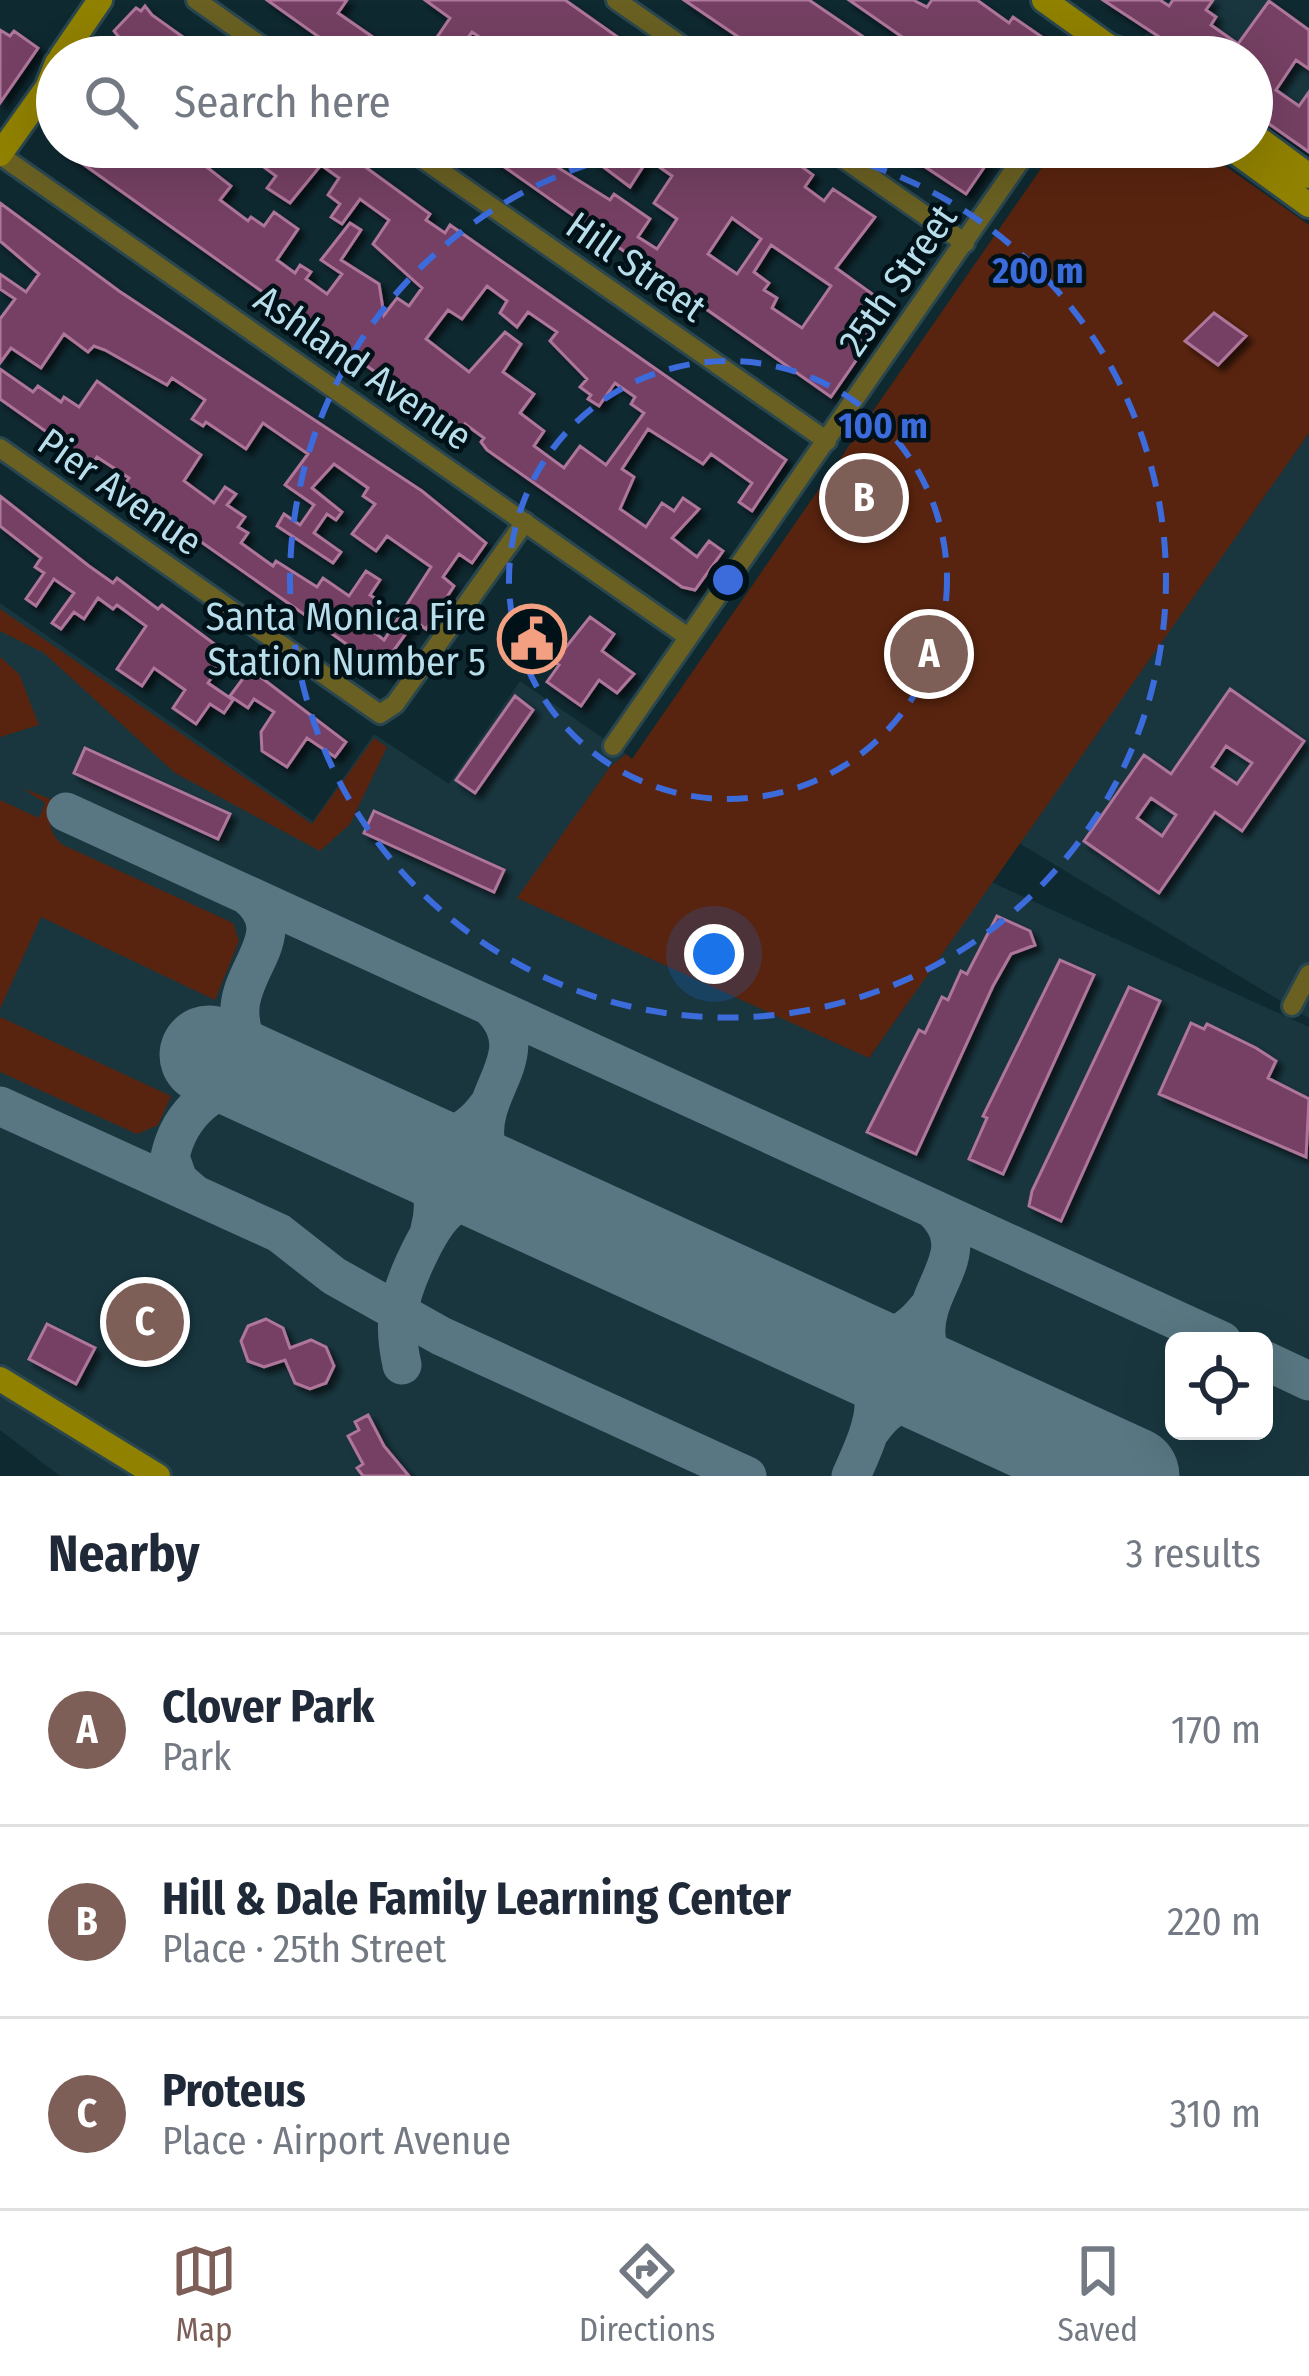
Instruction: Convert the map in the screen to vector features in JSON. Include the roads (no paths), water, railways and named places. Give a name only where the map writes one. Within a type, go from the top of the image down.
[{"type":"street","points":[[75,36],[100,0]]},
{"type":"street","points":[[196,0],[247,36]]},
{"type":"street","points":[[616,0],[668,36]]},
{"type":"street","points":[[1044,0],[1086,36]]},
{"type":"street","points":[[0,137],[36,83]]},
{"type":"street","points":[[0,154],[36,103]]},
{"type":"street","points":[[1273,149],[1309,176]]},
{"type":"street","name":"Ashland Avenue","points":[[0,154],[688,637]]},
{"type":"street","name":"Hill Street","points":[[436,168],[827,441]]},
{"type":"street","points":[[857,168],[964,243]]},
{"type":"street","name":"25th Street","points":[[614,746],[1016,168]]},
{"type":"street","points":[[1258,168],[1309,205]]},
{"type":"street","name":"Pier Avenue","points":[[0,448],[380,714],[395,704],[525,522]]},
{"type":"street","points":[[1292,1006],[1309,974]]},
{"type":"street","points":[[0,1379],[158,1476]]},
{"type":"place","name":"Hill & Dale Family Learning Center","points":[[864,498]]},
{"type":"place","name":"Santa Monica Fire Station Number 5","points":[[532,639]]},
{"type":"place","name":"Clover Park","points":[[929,654]]},
{"type":"place","name":"Proteus","points":[[145,1322]]}]
